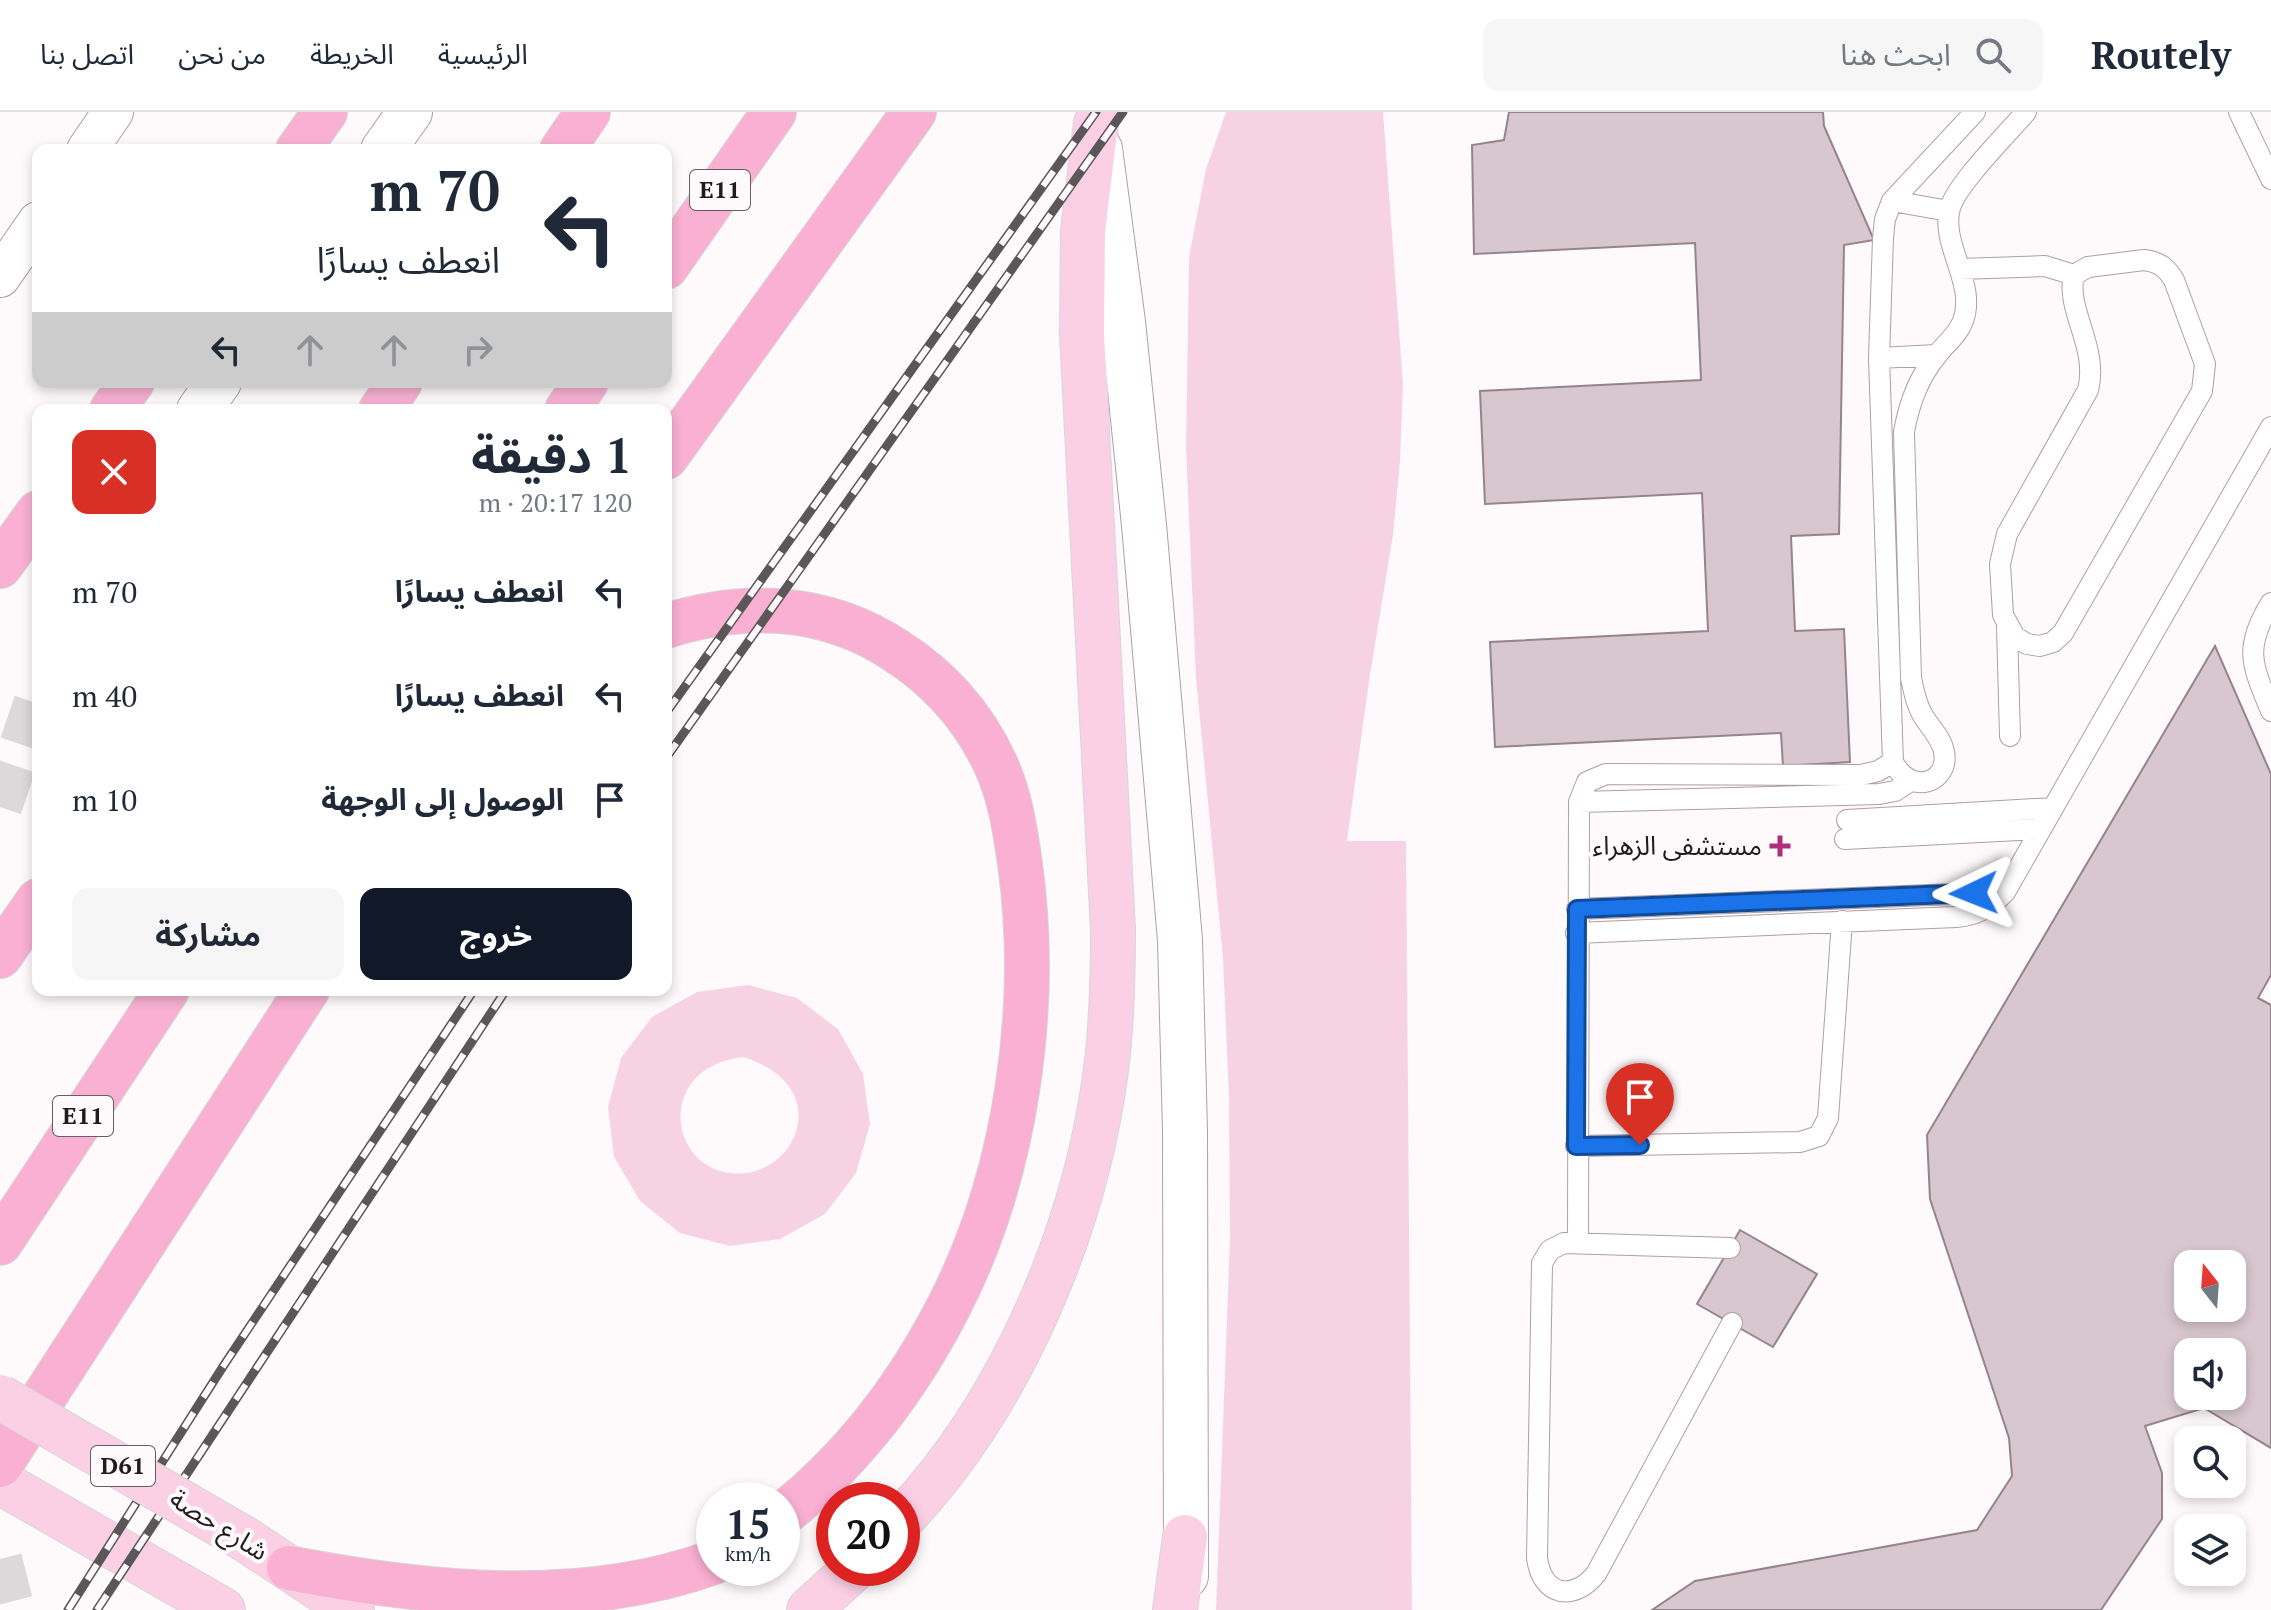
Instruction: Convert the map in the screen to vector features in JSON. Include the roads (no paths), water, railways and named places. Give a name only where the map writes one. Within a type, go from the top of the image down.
[{"type":"highway","points":[[302,144],[325,112]]},
{"type":"highway","points":[[566,144],[588,112]]},
{"type":"highway","name":"E11","points":[[672,258],[774,112]]},
{"type":"highway","points":[[672,449],[914,112]]},
{"type":"highway","points":[[0,566],[32,521]]},
{"type":"highway","points":[[672,624],[722,611],[789,611],[854,628],[912,661],[961,707],[995,764],[1012,817],[1023,888],[1026,994],[1020,1070],[994,1189],[974,1246],[950,1303],[921,1357],[886,1408],[846,1456],[800,1498]]},
{"type":"highway","points":[[0,956],[32,910]]},
{"type":"highway","name":"E11","points":[[0,1243],[163,996]]},
{"type":"highway","points":[[0,1465],[303,996]]},
{"type":"highway","points":[[143,1245],[231,1143],[337,996]]},
{"type":"highway","points":[[289,1568],[449,1599],[535,1607],[578,1605],[647,1591],[696,1570]]},
{"type":"main road","points":[[387,144],[410,112]]},
{"type":"main road","points":[[920,1497],[953,1456],[992,1397],[1025,1336],[1054,1272],[1077,1206],[1094,1138],[1109,1041],[1113,930],[1082,334],[1083,231],[1097,117]]},
{"type":"main road","points":[[1097,117],[1143,509],[1180,940],[1185,1131],[1185,1537],[1188,1610]]},
{"type":"main road","name":"شارع حصة","points":[[0,1397],[245,1539],[352,1610]]},
{"type":"main road","points":[[0,1482],[213,1604]]},
{"type":"main road","points":[[1175,1610],[1185,1537]]},
{"type":"main road","points":[[809,1610],[835,1586]]},
{"type":"street","points":[[91,144],[113,112]]},
{"type":"street","points":[[0,277],[32,231]]},
{"type":"lane","points":[[1909,782],[1893,762],[1879,358],[1883,238],[1885,219],[1892,201],[1975,112]]},
{"type":"lane","points":[[1579,802],[1879,794],[1895,791],[1909,782],[1923,783],[1936,777],[1944,765],[1944,750],[1923,717],[1911,678],[1904,432],[1916,385],[1957,333],[1963,320],[1966,291],[1949,211],[1960,191],[2026,112]]},
{"type":"lane","points":[[2239,112],[2271,179]]},
{"type":"lane","points":[[1892,201],[1949,211]]},
{"type":"lane","points":[[2007,627],[2015,637],[2027,644],[2040,646],[2053,642],[2063,633],[2197,404],[2205,378],[2202,350],[2167,269],[2157,262],[2144,260],[2088,267],[2074,275],[2072,283],[2090,354],[2091,378],[2083,400],[2007,534],[2000,564],[2007,627],[2010,736]]},
{"type":"lane","points":[[1960,269],[2045,266],[2074,275]]},
{"type":"lane","points":[[1879,358],[1937,355]]},
{"type":"lane","points":[[1576,933],[1970,916],[1983,911],[2005,892],[2271,427]]},
{"type":"lane","points":[[2271,603],[2257,625],[2251,650],[2256,674],[2271,711]]},
{"type":"lane","points":[[1578,1242],[1576,933],[1579,802],[1587,782],[1606,774],[1861,775],[1878,771],[1893,762]]},
{"type":"lane","points":[[2041,829],[1846,829],[2052,808]]},
{"type":"lane","points":[[1577,909],[2005,892]]},
{"type":"lane","points":[[1576,1146],[1800,1142],[1819,1136],[1828,1118],[1842,921]]},
{"type":"lane","points":[[1730,1248],[1564,1243],[1550,1250],[1542,1263],[1537,1558],[1539,1571],[1554,1600],[1586,1586],[1596,1574],[1732,1323]]},
{"type":"tunnel","points":[[0,807],[32,714]]},
{"type":"tunnel","points":[[0,1559],[13,1610]]},
{"type":"railway","points":[[672,705],[1096,112]]},
{"type":"railway","points":[[672,750],[1123,112]]},
{"type":"railway","points":[[68,1610],[224,1365],[470,996]]},
{"type":"railway","points":[[97,1610],[502,996]]},
{"type":"place","name":"مستشفى الزهراء","points":[[1780,846]]}]
